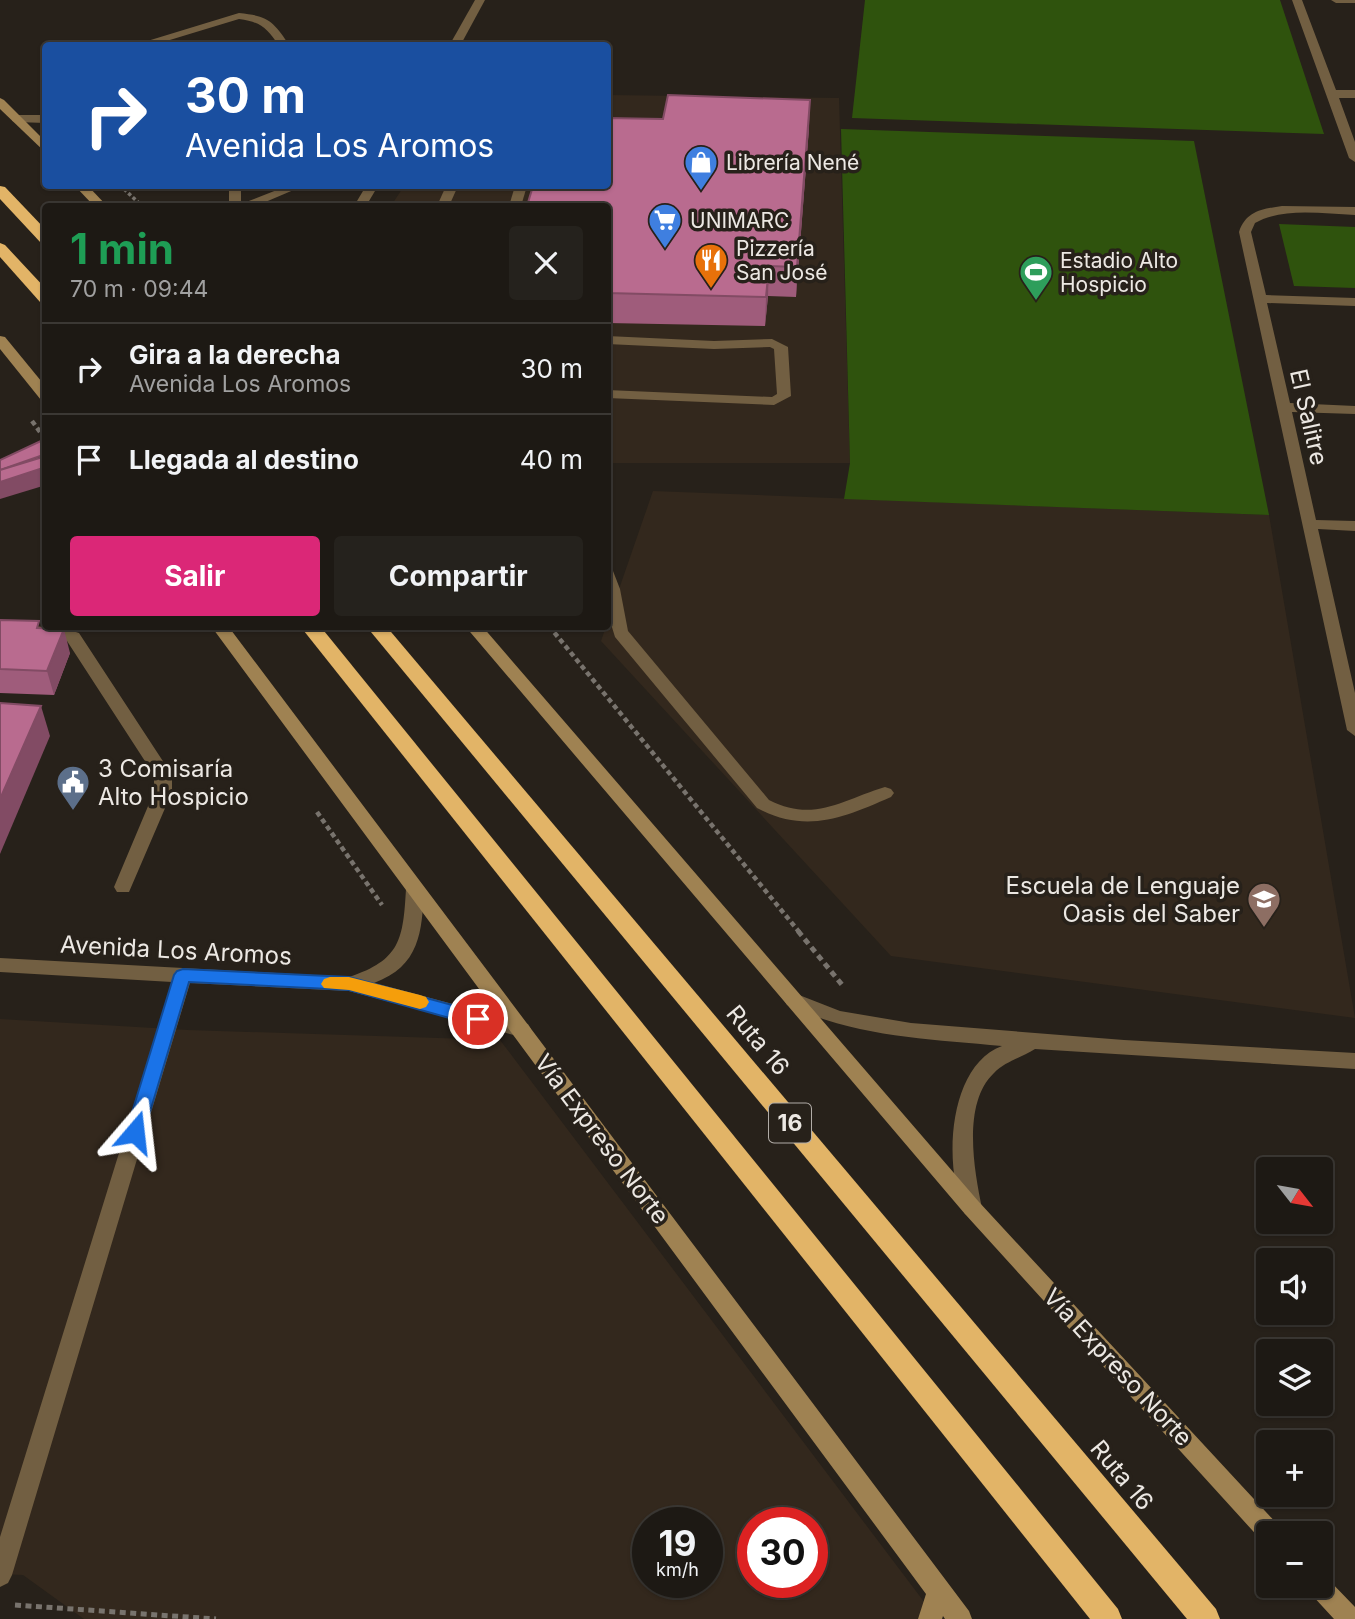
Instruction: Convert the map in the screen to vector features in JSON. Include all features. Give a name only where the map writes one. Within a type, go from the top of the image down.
[{"type":"highway","points":[[0,190],[42,236]]},
{"type":"highway","points":[[0,247],[42,294]]},
{"type":"highway","name":"16","points":[[312,630],[1108,1619]]},
{"type":"highway","name":"Ruta 16","points":[[377,630],[1206,1619]]},
{"type":"main road","points":[[0,102],[42,145]]},
{"type":"main road","points":[[84,189],[98,203]]},
{"type":"main road","points":[[0,340],[42,392]]},
{"type":"main road","name":"Vía Expreso Norte","points":[[222,630],[960,1619]]},
{"type":"main road","name":"Vía Expreso Norte","points":[[476,630],[972,1208],[1259,1521]]},
{"type":"main road","points":[[930,1619],[939,1592]]},
{"type":"main road","points":[[1330,1598],[1350,1619]]},
{"type":"street","points":[[456,42],[480,0]]},
{"type":"street","points":[[1297,0],[1355,158]]},
{"type":"street","points":[[1336,0],[1355,0]]},
{"type":"street","points":[[150,42],[239,16],[257,18],[270,24],[282,42]]},
{"type":"street","points":[[1330,94],[1355,94]]},
{"type":"street","points":[[16,118],[42,119]]},
{"type":"street","points":[[254,203],[289,189]]},
{"type":"street","name":"El Salitre","points":[[1355,211],[1272,211],[1249,221],[1245,232],[1310,524],[1347,659],[1355,730]]},
{"type":"street","points":[[1260,299],[1355,302]]},
{"type":"street","points":[[611,340],[714,345],[772,343],[781,347],[784,396],[774,401],[611,394]]},
{"type":"street","points":[[1283,407],[1355,410]]},
{"type":"street","points":[[1310,524],[1355,526]]},
{"type":"street","points":[[611,584],[614,618],[621,634],[763,804],[784,815],[809,818],[844,809],[885,793]]},
{"type":"street","points":[[0,629],[63,632],[73,637],[163,775],[163,792],[123,887]]},
{"type":"street","name":"Avenida Los Aromos","points":[[349,984],[379,976],[397,964],[413,934],[415,890]]},
{"type":"street","name":"Avenida Los Aromos","points":[[0,965],[349,984],[521,1030]]},
{"type":"street","points":[[0,1574],[183,975]]},
{"type":"street","points":[[790,998],[834,1017],[876,1027],[1041,1043],[1355,1061]]},
{"type":"street","points":[[972,1208],[964,1177],[961,1146],[969,1094],[978,1076],[992,1062],[1023,1046],[1041,1043]]},
{"type":"path","points":[[124,189],[139,203]]},
{"type":"path","points":[[552,630],[876,1027]]},
{"type":"path","points":[[316,811],[384,909]]},
{"type":"path","points":[[0,1604],[216,1619]]},
{"type":"shaded area","points":[[611,95],[839,98],[850,463],[611,463],[611,203],[393,203],[402,189],[611,189]]},
{"type":"shaded area","points":[[653,491],[1269,515],[1355,1018],[891,956],[601,641],[605,630],[611,630],[611,612]]},
{"type":"shaded area","points":[[0,1019],[188,1030],[500,1040],[937,1619],[84,1619],[23,1575],[0,1574]]},
{"type":"green space","points":[[865,0],[1280,0],[1324,134],[852,118]]},
{"type":"green space","name":"Estadio Alto Hospicio","points":[[841,129],[1194,141],[1269,515],[844,499],[850,463]]},
{"type":"green space","points":[[1279,224],[1355,227],[1355,288],[1294,286]]},
{"type":"building","points":[[668,95],[810,100],[797,267],[769,266],[766,297],[611,293],[611,203],[528,203],[532,189],[611,189],[611,118],[663,119]]},
{"type":"building","points":[[42,440],[42,455],[0,470],[0,460]]},
{"type":"building","points":[[42,457],[42,468],[0,482],[0,470]]},
{"type":"building","points":[[0,620],[39,621],[37,628],[42,630],[64,630],[47,671],[0,669]]},
{"type":"building","points":[[0,703],[41,706],[0,799]]},
{"type":"slow traffic","points":[[330,984],[349,984],[420,1002]]},
{"type":"place","name":"Librería Nené","points":[[701,192]]},
{"type":"place","name":"UNIMARC","points":[[665,250]]},
{"type":"place","name":"Pizzería San José","points":[[711,290]]},
{"type":"place","name":"Estadio Alto Hospicio","points":[[1036,302]]},
{"type":"place","name":"3 Comisaría Alto Hospicio","points":[[73,812]]},
{"type":"place","name":"Escuela de Lenguaje Oasis del Saber","points":[[1264,929]]},
{"type":"route","points":[[135,1132],[183,975],[349,984],[478,1019]]}]
